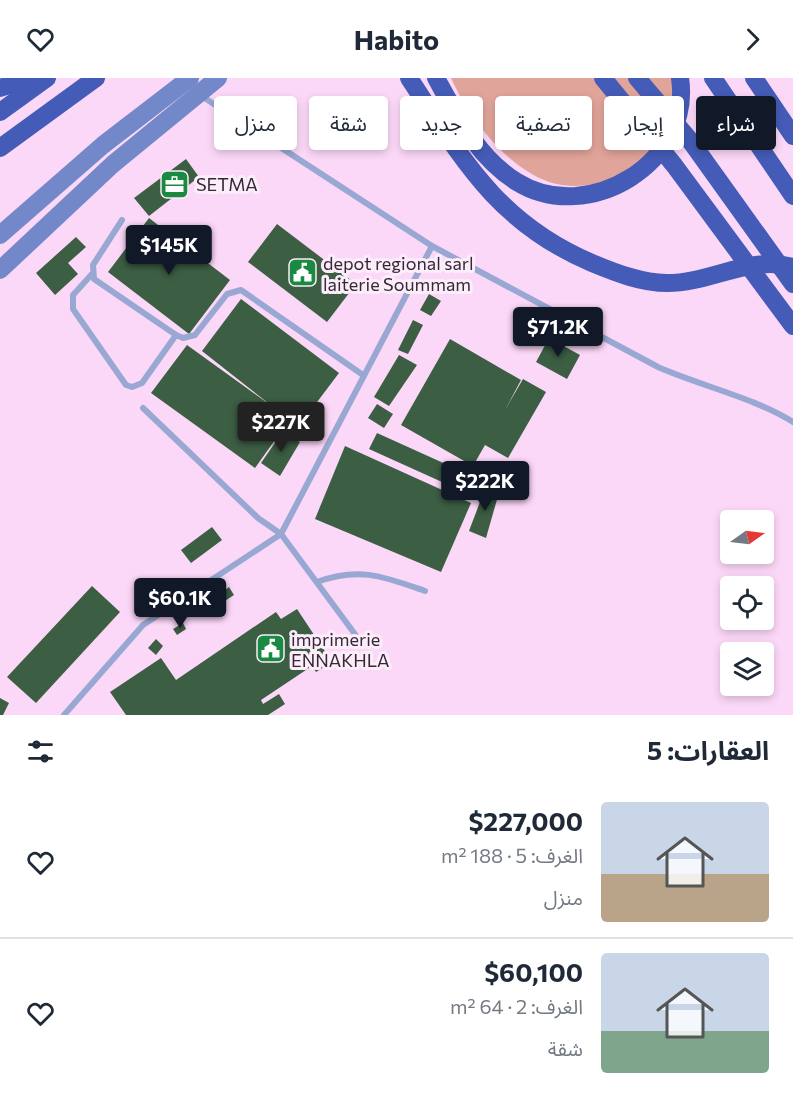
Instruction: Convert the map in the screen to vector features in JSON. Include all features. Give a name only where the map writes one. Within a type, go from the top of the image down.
[{"type":"highway","points":[[0,88],[32,78]]},
{"type":"highway","points":[[0,112],[46,78]]},
{"type":"highway","points":[[0,148],[96,78]]},
{"type":"highway","points":[[409,78],[462,158],[499,203],[536,232],[572,254],[641,280],[667,283],[691,280],[762,263],[793,267]]},
{"type":"highway","points":[[436,78],[462,124],[485,155],[517,182],[541,193],[562,197],[594,194],[629,181],[648,165],[666,143],[678,118],[682,91],[680,78]]},
{"type":"highway","points":[[603,78],[674,165],[793,327]]},
{"type":"highway","points":[[637,78],[689,139],[793,285]]},
{"type":"highway","points":[[713,78],[793,196]]},
{"type":"highway","points":[[754,78],[793,136]]},
{"type":"main road","points":[[0,236],[103,145],[194,86],[218,78]]},
{"type":"main road","points":[[0,270],[194,86]]},
{"type":"lane","points":[[194,86],[432,246],[658,367],[693,383],[766,407],[793,422]]},
{"type":"lane","points":[[122,220],[93,265],[92,274],[74,295],[73,309],[126,385],[132,387],[139,385],[176,335]]},
{"type":"lane","points":[[64,715],[143,625],[281,534],[432,246]]},
{"type":"lane","points":[[92,274],[100,285],[176,335],[188,338],[195,335],[227,294],[240,290],[363,375]]},
{"type":"lane","points":[[143,408],[258,518],[281,534],[360,641]]},
{"type":"lane","points":[[317,582],[338,575],[362,573],[425,591]]},
{"type":"shaded area","points":[[451,78],[674,78],[673,96],[604,96],[604,150],[653,150],[634,167],[618,176],[584,185],[549,182],[518,165],[501,150],[592,150],[592,96],[495,96],[495,143],[483,130],[483,96],[461,96]]},
{"type":"building","points":[[186,159],[199,177],[149,216],[134,198]]},
{"type":"building","points":[[149,218],[230,280],[189,334],[108,272]]},
{"type":"building","name":"depot regional sarl laiterie Soummam","points":[[277,224],[356,284],[327,322],[248,262]]},
{"type":"building","points":[[76,237],[86,247],[68,263],[78,274],[55,295],[36,273]]},
{"type":"building","points":[[429,294],[441,301],[431,316],[420,310]]},
{"type":"building","points":[[241,299],[339,373],[299,426],[290,419],[255,468],[151,393],[187,345],[273,407],[202,351]]},
{"type":"building","points":[[413,320],[423,325],[408,354],[398,350]]},
{"type":"building","points":[[549,338],[580,355],[567,379],[536,362]]},
{"type":"building","points":[[450,339],[521,380],[505,410],[523,379],[546,392],[508,458],[485,445],[473,466],[401,425]]},
{"type":"building","points":[[399,355],[417,365],[389,406],[374,397]]},
{"type":"building","points":[[377,404],[393,414],[384,428],[368,418]]},
{"type":"building","points":[[283,431],[300,442],[280,476],[261,463]]},
{"type":"building","points":[[377,433],[481,480],[473,496],[369,449]]},
{"type":"building","points":[[345,446],[471,503],[441,572],[315,519]]},
{"type":"building","points":[[486,486],[500,489],[486,538],[469,531]]},
{"type":"building","points":[[212,527],[222,540],[191,563],[181,550]]},
{"type":"building","points":[[92,586],[120,612],[36,703],[7,677]]},
{"type":"building","points":[[229,587],[234,595],[208,612],[204,606]]},
{"type":"building","points":[[297,609],[332,662],[316,672],[312,666],[261,700],[263,704],[279,694],[285,704],[268,715],[126,715],[110,692],[161,658],[176,680],[276,612],[281,619]]},
{"type":"building","points":[[183,623],[186,629],[177,635],[173,629]]},
{"type":"building","points":[[156,639],[163,646],[156,655],[148,648]]},
{"type":"building","points":[[0,698],[9,703],[3,715],[0,715]]},
{"type":"place","name":"SETMA","points":[[175,184]]},
{"type":"place","name":"depot regional sarl laiterie Soummam","points":[[302,273]]},
{"type":"place","name":"imprimerie ENNAKHLA","points":[[270,649]]}]
